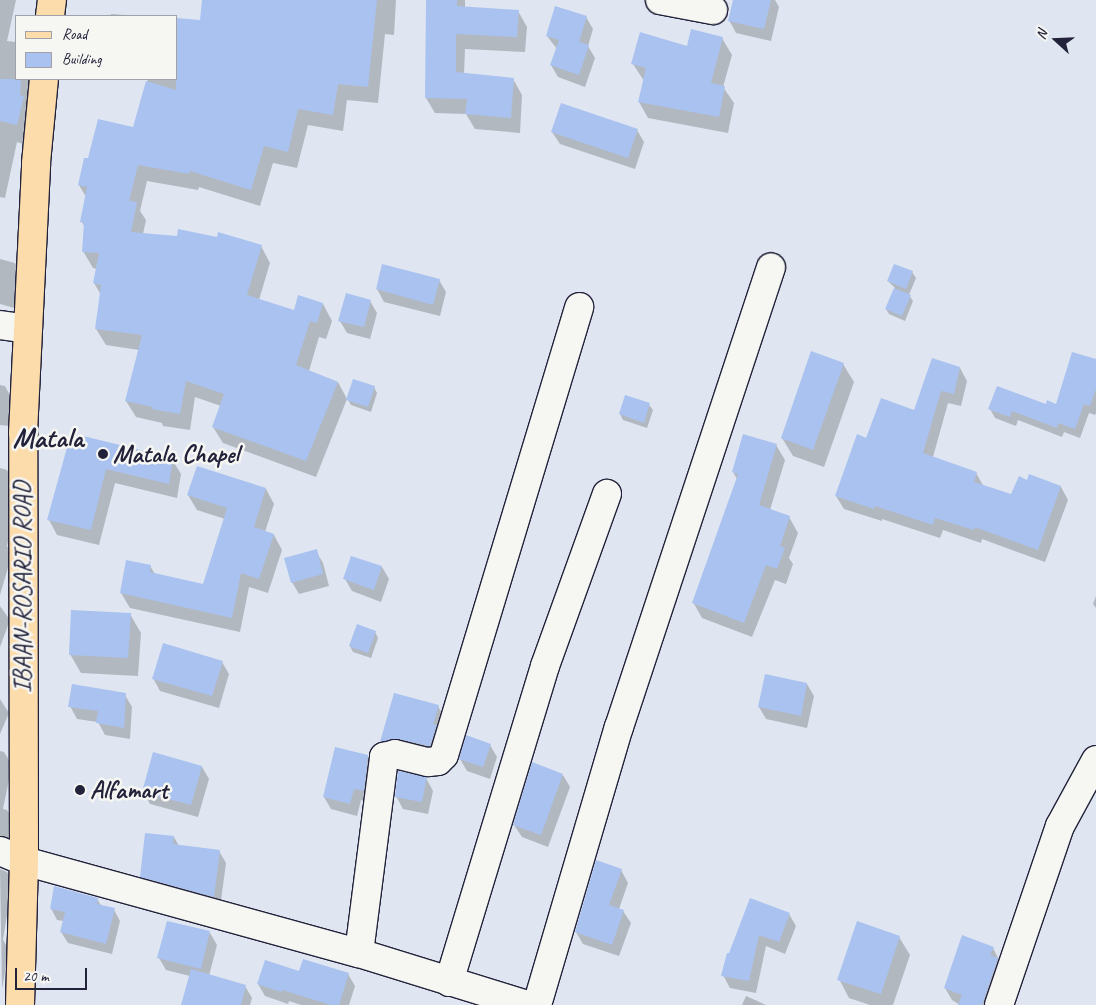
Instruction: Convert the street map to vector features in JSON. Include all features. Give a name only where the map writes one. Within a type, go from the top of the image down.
[{"type":"main road","points":[[50,15],[52,0]]},
{"type":"main road","name":"IBAAN-ROSARIO ROAD","points":[[20,1005],[12,856],[23,433],[36,163],[44,80]]},
{"type":"street","points":[[660,0],[713,10]]},
{"type":"street","points":[[537,1005],[619,727],[771,267]]},
{"type":"street","points":[[359,954],[384,757],[395,754],[428,762],[438,761],[444,755],[579,307]]},
{"type":"street","points":[[0,325],[28,329]]},
{"type":"street","points":[[448,982],[544,666],[607,494]]},
{"type":"street","points":[[999,1005],[1060,826],[1096,760]]},
{"type":"street","points":[[12,856],[359,954],[527,1005]]},
{"type":"building","points":[[202,0],[377,0],[368,87],[338,84],[333,115],[298,109],[288,152],[264,146],[251,190],[190,171],[189,174],[138,165],[129,201],[137,202],[131,232],[177,236],[178,229],[217,237],[218,232],[262,245],[247,295],[294,310],[298,295],[323,303],[317,323],[310,321],[296,365],[338,382],[306,461],[212,427],[224,394],[186,381],[180,414],[152,409],[153,407],[125,401],[142,335],[95,329],[101,285],[93,283],[99,253],[82,252],[84,223],[80,222],[87,187],[78,185],[84,158],[88,158],[98,119],[133,127],[146,81],[176,90],[176,80],[178,80],[178,18],[200,20]]},
{"type":"building","points":[[426,0],[457,0],[457,6],[519,10],[517,37],[456,34],[456,72],[514,78],[511,118],[465,114],[467,99],[425,98]]},
{"type":"building","points":[[733,0],[771,0],[764,29],[728,21]]},
{"type":"building","points":[[555,6],[587,16],[579,42],[589,45],[579,75],[550,65],[559,40],[546,36]]},
{"type":"building","points":[[691,29],[723,37],[711,83],[725,86],[719,117],[638,102],[646,68],[631,64],[640,32],[687,46]]},
{"type":"building","points":[[0,79],[21,80],[20,95],[24,96],[17,125],[0,121]]},
{"type":"building","points":[[561,103],[638,129],[628,158],[551,132]]},
{"type":"building","points":[[382,264],[440,279],[433,305],[376,289]]},
{"type":"building","points":[[894,264],[913,271],[906,289],[887,281]]},
{"type":"building","points":[[894,288],[911,295],[902,316],[885,309]]},
{"type":"building","points":[[346,293],[371,300],[364,327],[338,321]]},
{"type":"building","points":[[811,351],[844,363],[813,450],[781,438]]},
{"type":"building","points":[[1072,352],[1096,359],[1096,389],[1090,406],[1084,404],[1075,429],[1058,423],[1057,428],[1012,411],[1010,417],[988,409],[997,386],[1046,404],[1047,400],[1056,404]]},
{"type":"building","points":[[932,358],[960,367],[954,394],[941,391],[923,453],[977,472],[974,482],[1011,494],[1019,476],[1027,480],[1029,474],[1061,486],[1038,550],[975,527],[974,530],[935,518],[933,525],[875,506],[874,509],[835,496],[857,434],[866,438],[881,398],[914,410]]},
{"type":"building","points":[[353,379],[375,386],[368,407],[346,400]]},
{"type":"building","points":[[625,395],[650,403],[644,423],[619,414]]},
{"type":"building","points":[[71,433],[173,458],[169,484],[106,469],[91,530],[47,520]]},
{"type":"building","points":[[743,434],[777,444],[759,505],[790,516],[780,546],[785,548],[777,569],[766,565],[744,623],[692,603],[738,474],[732,472]]},
{"type":"building","points":[[197,466],[266,488],[254,527],[274,534],[259,579],[241,573],[232,618],[120,593],[126,560],[151,565],[150,572],[203,584],[227,508],[187,495]]},
{"type":"building","points":[[317,549],[323,574],[291,583],[284,558]]},
{"type":"building","points":[[351,556],[382,566],[374,590],[343,579]]},
{"type":"building","points":[[71,610],[131,613],[128,658],[69,655]]},
{"type":"building","points":[[357,624],[376,631],[368,653],[349,646]]},
{"type":"building","points":[[163,643],[223,661],[212,696],[152,679]]},
{"type":"building","points":[[765,674],[807,683],[801,716],[758,707]]},
{"type":"building","points":[[72,684],[126,693],[124,728],[96,723],[98,711],[68,707]]},
{"type":"building","points":[[394,693],[439,705],[433,724],[437,725],[430,746],[398,739],[380,742]]},
{"type":"building","points":[[466,735],[491,744],[483,767],[459,759]]},
{"type":"building","points":[[335,747],[368,755],[364,791],[354,789],[350,804],[323,797]]},
{"type":"building","points":[[153,752],[202,766],[191,805],[142,792]]},
{"type":"building","points":[[532,762],[563,774],[541,835],[513,825]]},
{"type":"building","points":[[398,771],[427,777],[422,802],[395,797]]},
{"type":"building","points":[[145,833],[174,836],[173,844],[220,850],[214,897],[140,877]]},
{"type":"building","points":[[596,860],[622,869],[609,905],[624,910],[612,945],[575,932]]},
{"type":"building","points":[[54,886],[98,898],[97,904],[115,908],[106,944],[60,932],[65,912],[50,909]]},
{"type":"building","points":[[750,898],[790,913],[779,942],[759,935],[749,981],[721,976],[727,953],[729,953]]},
{"type":"building","points":[[167,921],[210,931],[201,969],[157,958]]},
{"type":"building","points":[[857,921],[900,936],[881,994],[837,980]]},
{"type":"building","points":[[962,935],[994,947],[990,955],[998,958],[982,1005],[958,1005],[962,995],[944,988]]},
{"type":"building","points":[[303,959],[349,973],[339,1005],[331,1005],[257,984],[265,960],[299,971]]},
{"type":"building","points":[[191,969],[246,985],[241,1005],[181,1005]]},
{"type":"place","name":"Matala Chapel","points":[[103,454]]},
{"type":"place","name":"Alfamart","points":[[80,790]]},
{"type":"district","name":"Matala","points":[[48,438]]}]
